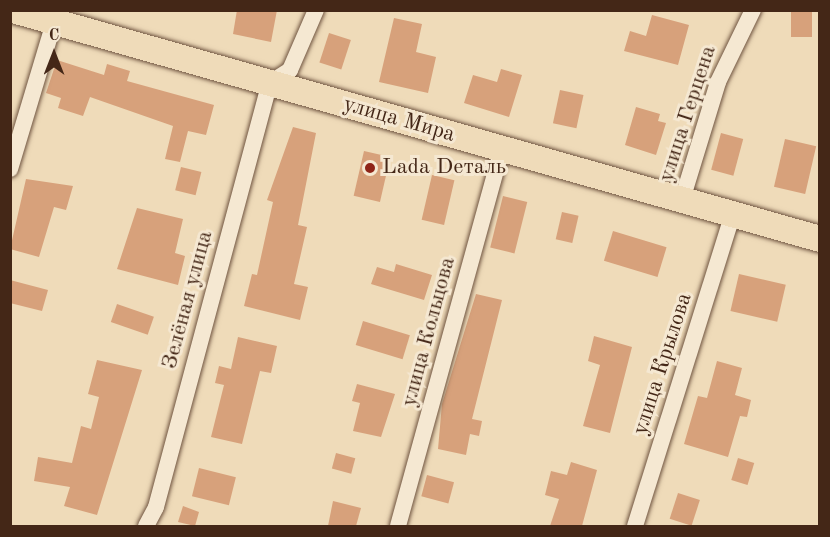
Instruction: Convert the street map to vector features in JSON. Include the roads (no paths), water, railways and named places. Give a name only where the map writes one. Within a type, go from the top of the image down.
[{"type":"main road","name":"улица Мира","points":[[13,10],[819,239]]},
{"type":"street","points":[[270,83],[290,70],[316,10]]},
{"type":"street","name":"улица Герцена","points":[[682,200],[718,82],[753,10]]},
{"type":"street","points":[[10,169],[54,22]]},
{"type":"street","name":"Зелёная улица","points":[[146,526],[156,507],[270,83]]},
{"type":"street","name":"улица Кольцова","points":[[398,526],[502,149]]},
{"type":"street","name":"улица Крылова","points":[[635,526],[733,214]]},
{"type":"place","name":"Lada Dеталь","points":[[370,168]]}]
